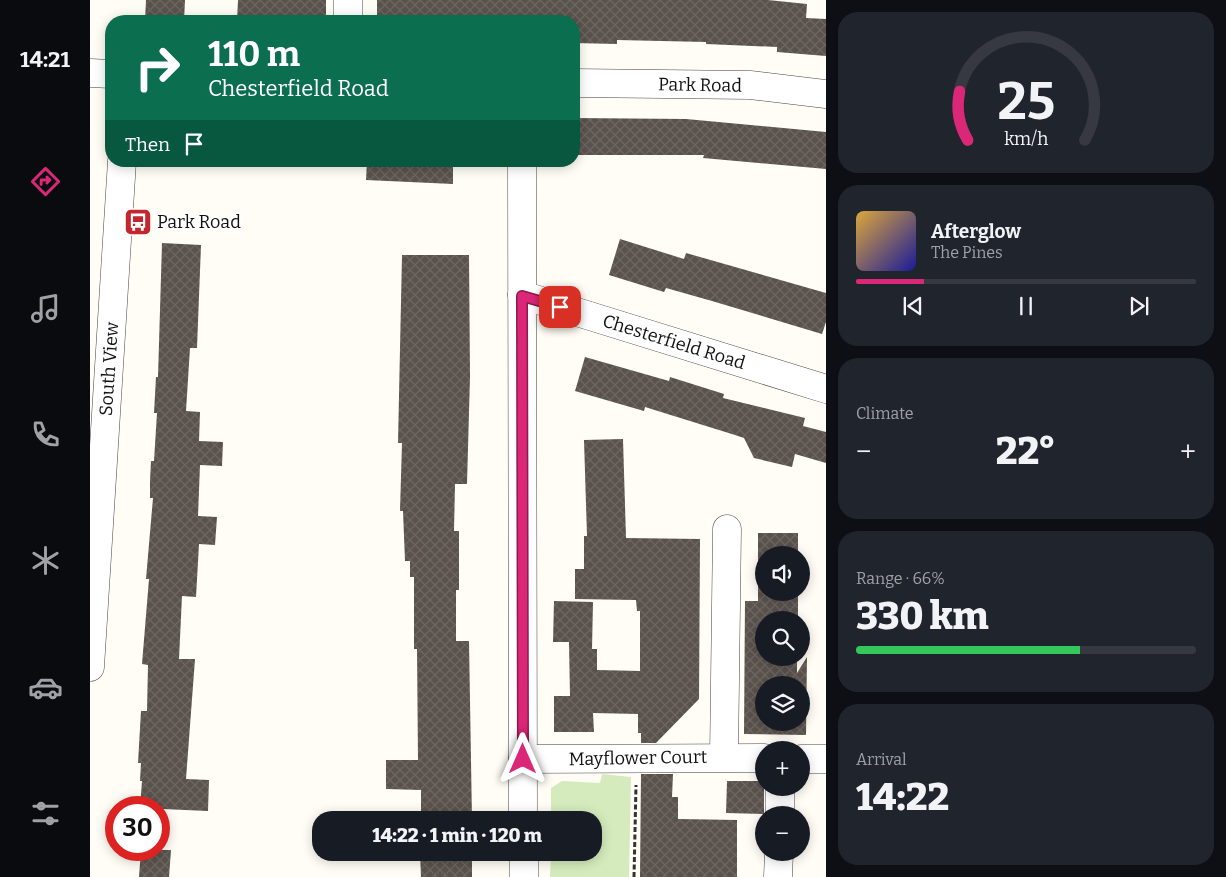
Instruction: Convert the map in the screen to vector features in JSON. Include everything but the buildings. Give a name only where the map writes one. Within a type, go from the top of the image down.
[{"type":"street","points":[[348,0],[348,15]]},
{"type":"street","points":[[90,73],[105,74]]},
{"type":"street","name":"Park Road","points":[[580,83],[750,85],[826,94]]},
{"type":"street","name":"South View","points":[[90,667],[122,167]]},
{"type":"street","points":[[522,167],[523,811]]},
{"type":"street","name":"Chesterfield Road","points":[[522,296],[826,389]]},
{"type":"street","name":"Mayflower Court","points":[[724,756],[727,529]]},
{"type":"street","name":"Mayflower Court","points":[[523,759],[724,756],[755,758]]},
{"type":"street","points":[[524,861],[524,877]]},
{"type":"street","points":[[778,877],[779,861]]},
{"type":"path","points":[[634,877],[636,758]]},
{"type":"green space","points":[[602,774],[631,777],[629,877],[550,877],[551,861],[602,861],[602,811],[551,811],[551,788],[562,781],[600,783]]},
{"type":"place","name":"Park Road","points":[[138,222]]},
{"type":"route","points":[[523,759],[522,296],[560,307]]}]
